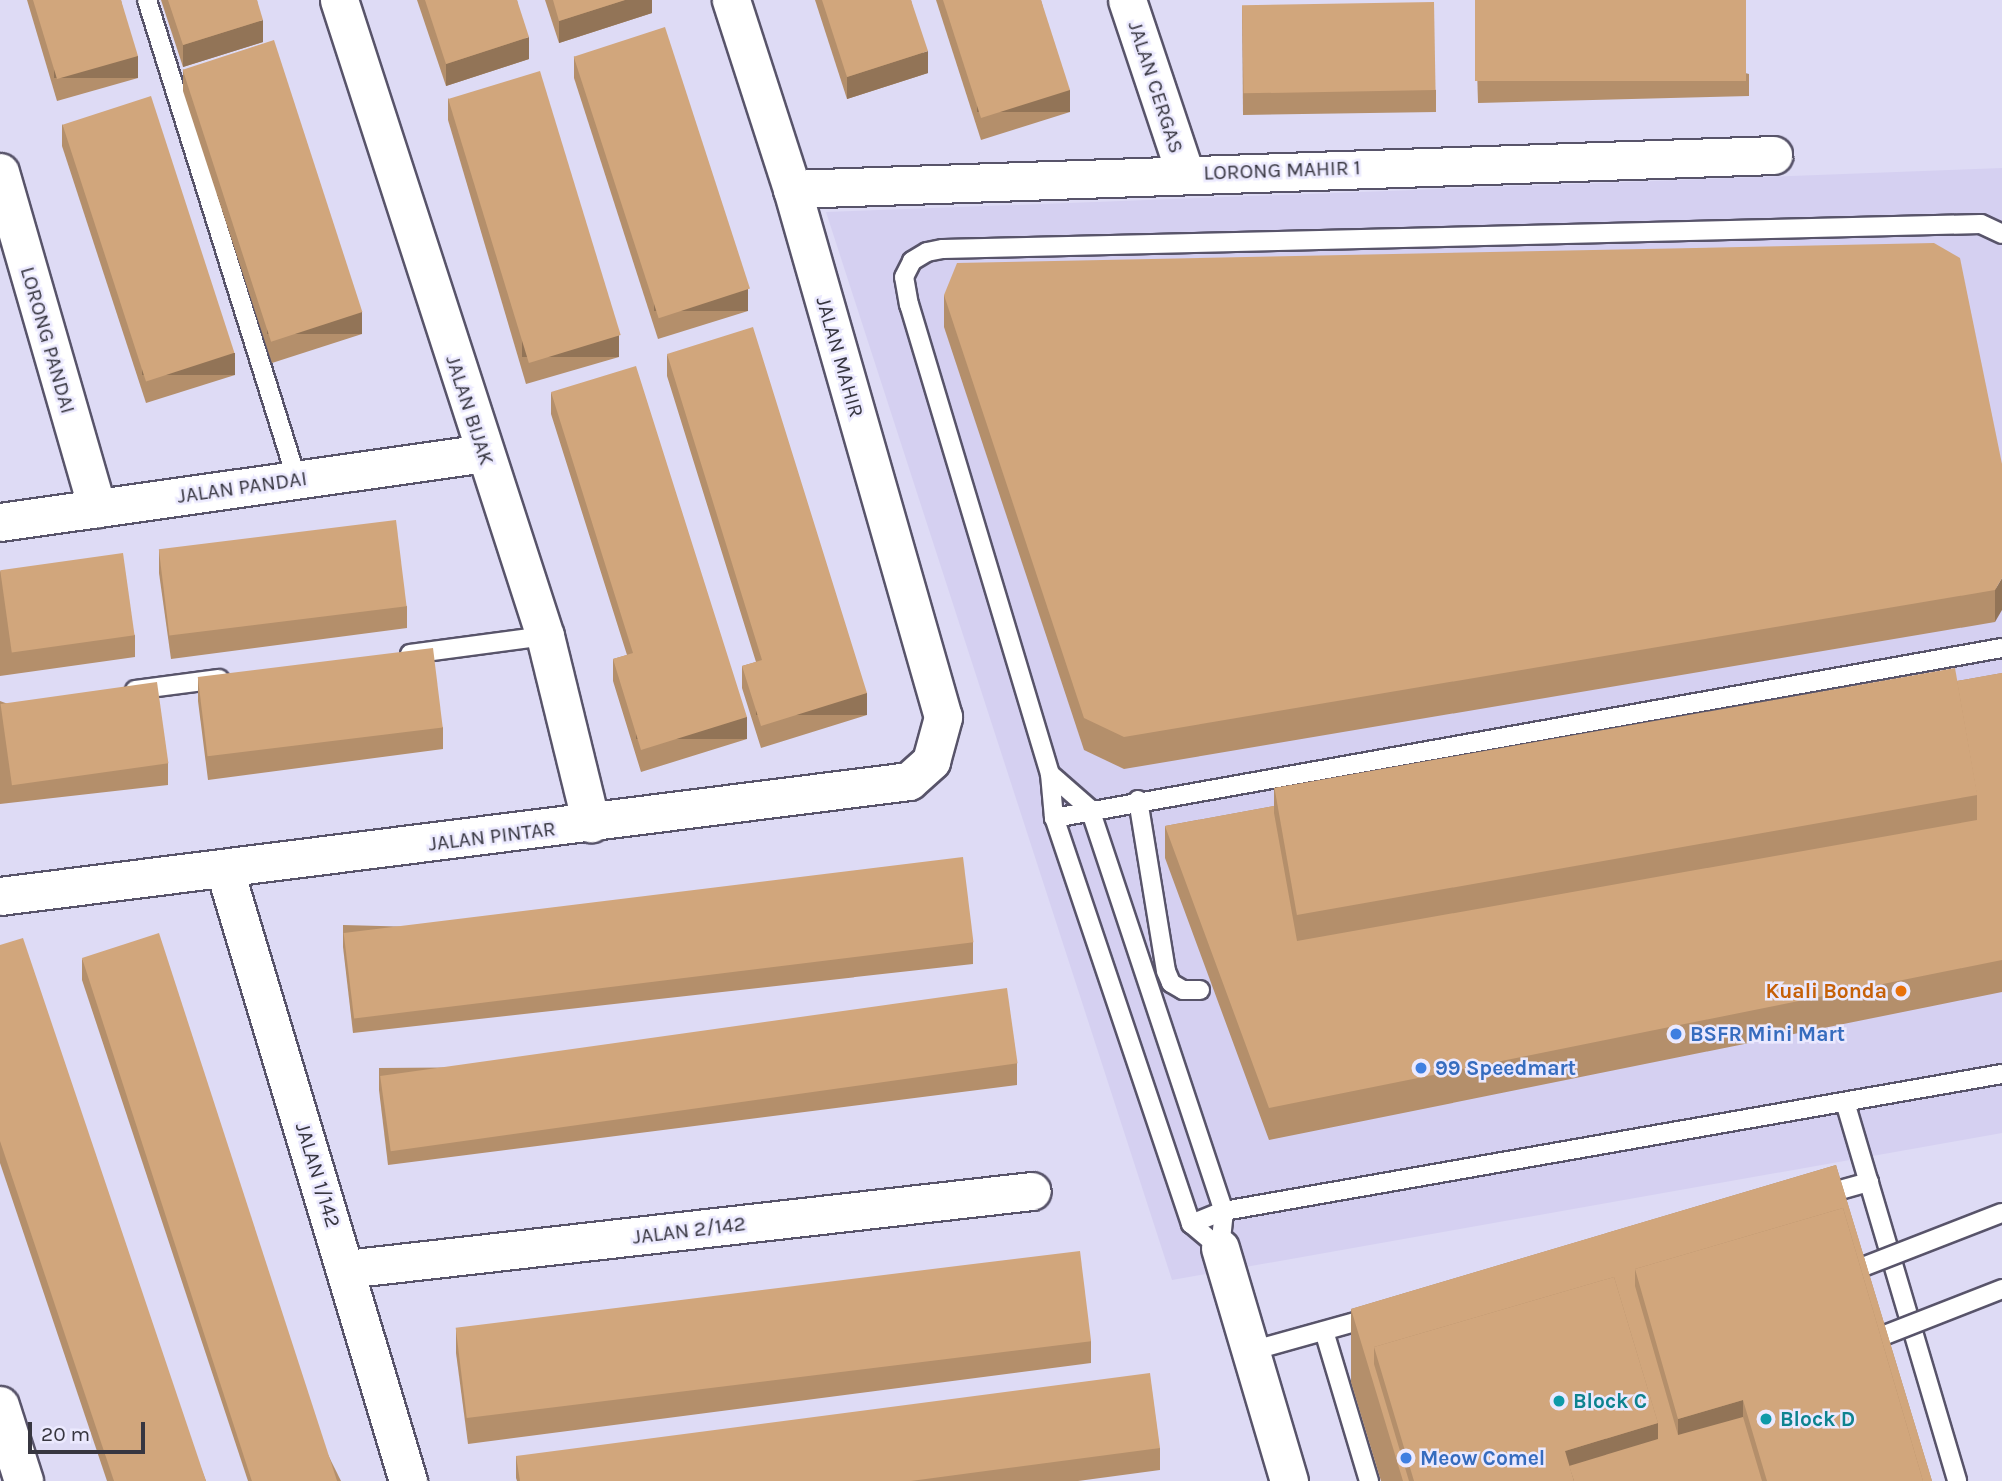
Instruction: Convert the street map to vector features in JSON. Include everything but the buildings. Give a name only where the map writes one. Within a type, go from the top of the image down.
[{"type":"street","name":"JALAN BIJAK","points":[[339,0],[483,453],[545,636],[591,823]]},
{"type":"street","name":"JALAN MAHIR","points":[[731,0],[792,189],[943,717]]},
{"type":"street","name":"JALAN CERGAS","points":[[1127,0],[1185,173]]},
{"type":"street","name":"LORONG MAHIR 1","points":[[792,189],[1185,173],[1773,155]]},
{"type":"street","name":"LORONG PANDAI","points":[[0,172],[97,508]]},
{"type":"street","name":"JALAN PANDAI","points":[[0,522],[483,453]]},
{"type":"street","name":"JALAN PINTAR","points":[[0,897],[909,781],[932,761],[943,717]]},
{"type":"street","name":"JALAN 1/142","points":[[225,870],[408,1481]]},
{"type":"street","name":"JALAN 2/142","points":[[346,1269],[1031,1191]]},
{"type":"street","points":[[1220,1248],[1289,1481]]},
{"type":"street","points":[[0,1406],[14,1470]]},
{"type":"lane","points":[[147,0],[297,480]]},
{"type":"lane","points":[[1220,1248],[1191,1224],[1054,818],[1050,774],[909,304],[904,277],[912,261],[927,251],[1967,224],[1981,224],[2002,234]]},
{"type":"lane","points":[[386,657],[545,636]]},
{"type":"lane","points":[[1054,818],[1090,808],[2002,648]]},
{"type":"lane","points":[[110,693],[234,677]]},
{"type":"lane","points":[[1050,774],[1090,808],[1224,1211],[1220,1248]]},
{"type":"lane","points":[[1138,800],[1166,971],[1171,983],[1183,990],[1200,990]]},
{"type":"lane","points":[[1191,1224],[1224,1211],[2000,1077]]},
{"type":"lane","points":[[1845,1102],[1957,1481]]},
{"type":"lane","points":[[1803,1200],[1869,1182]]},
{"type":"lane","points":[[1847,1273],[2002,1213]]},
{"type":"lane","points":[[1867,1342],[2002,1290]]},
{"type":"lane","points":[[1251,1351],[1391,1312]]},
{"type":"lane","points":[[1324,1331],[1369,1481]]},
{"type":"shaded area","points":[[2002,168],[2002,1133],[1172,1280],[826,212]]},
{"type":"place","name":"Kuali Bonda","points":[[1901,991]]},
{"type":"place","name":"BSFR Mini Mart","points":[[1676,1034]]},
{"type":"place","name":"99 Speedmart","points":[[1421,1068]]},
{"type":"place","name":"Block C","points":[[1559,1401]]},
{"type":"place","name":"Block D","points":[[1766,1419]]},
{"type":"place","name":"Meow Comel","points":[[1406,1458]]}]
